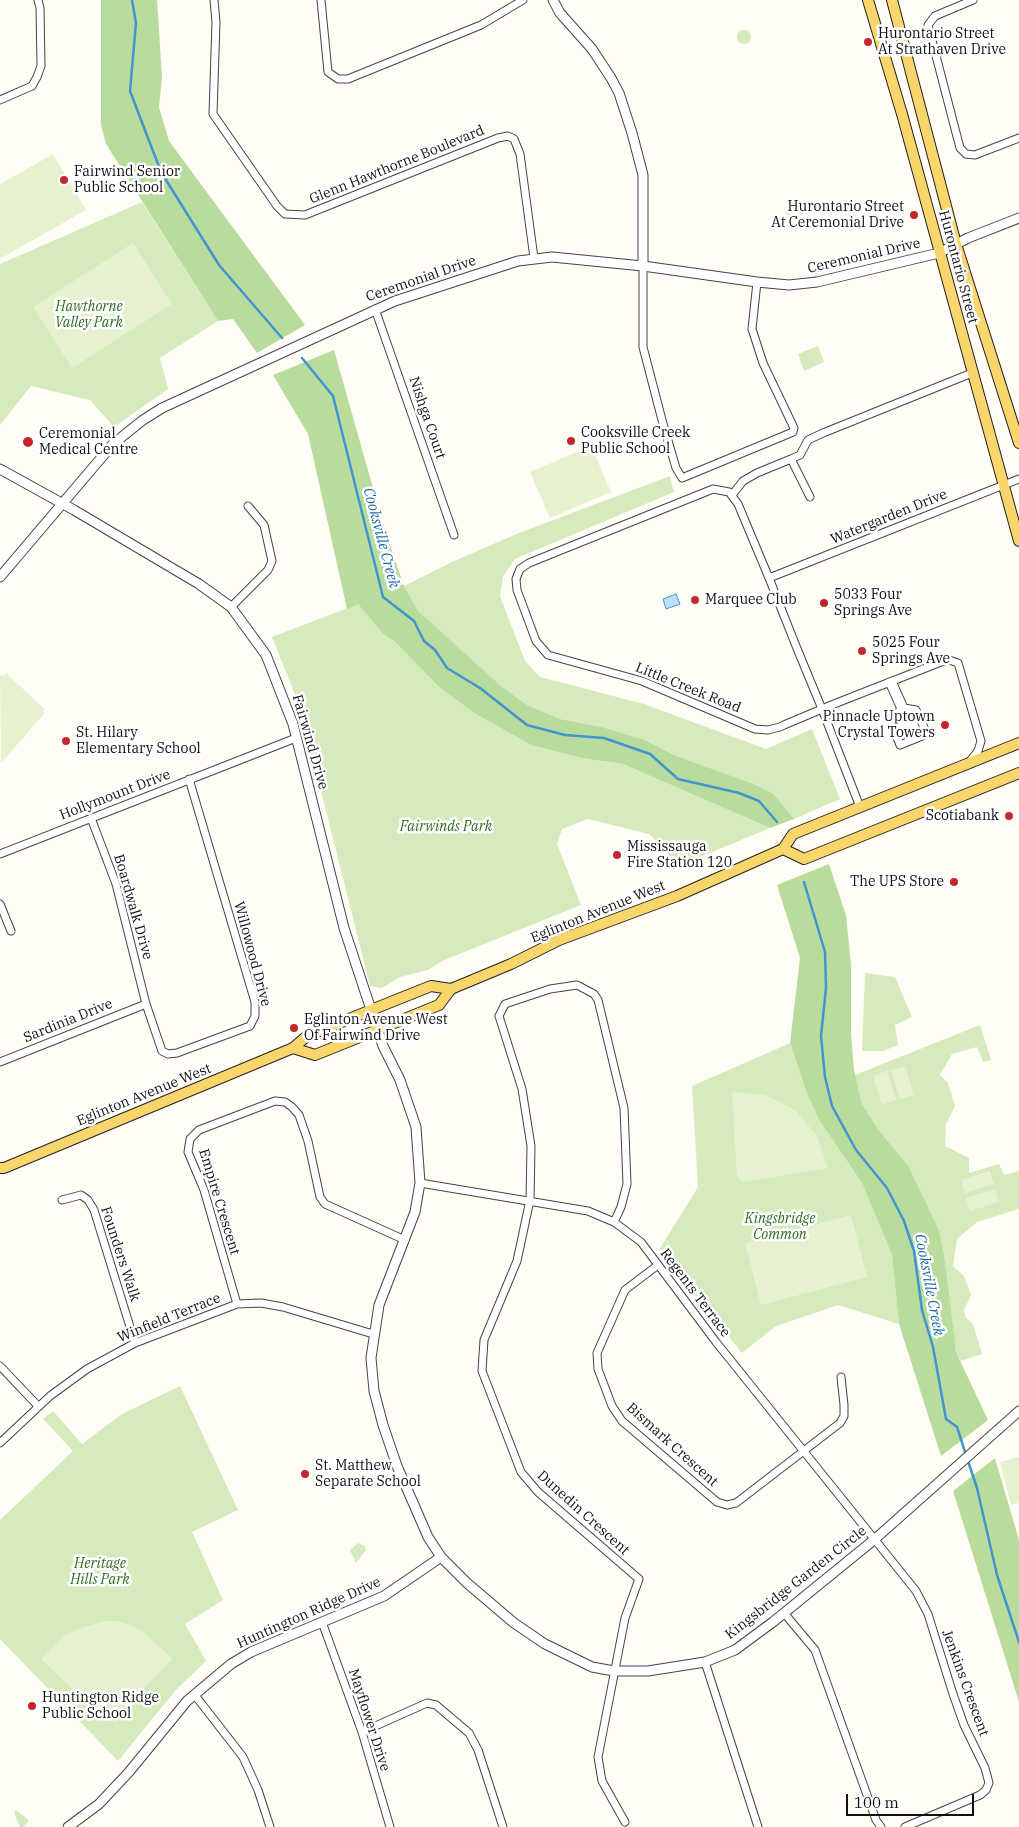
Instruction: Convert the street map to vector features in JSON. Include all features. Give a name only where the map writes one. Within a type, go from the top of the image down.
[{"type":"main road","name":"Hurontario Street","points":[[868,0],[902,114],[938,253],[1019,541]]},
{"type":"main road","name":"Hurontario Street","points":[[892,0],[956,244],[1019,443]]},
{"type":"main road","name":"Eglinton Avenue West","points":[[293,1048],[315,1055],[439,1005],[451,989],[511,964],[559,940],[676,896],[783,850],[793,834],[1019,743]]},
{"type":"main road","points":[[783,850],[804,859],[1014,778],[1019,773]]},
{"type":"main road","name":"Eglinton Avenue West","points":[[1,1170],[293,1048],[307,1036],[371,1010],[431,986],[451,989]]},
{"type":"street","points":[[0,100],[32,86],[38,77],[41,66],[40,8],[38,0]]},
{"type":"street","name":"Glenn Hawthorne Boulevard","points":[[214,0],[216,22],[213,114],[277,206],[285,214],[305,215],[498,138],[508,136],[514,139],[520,154],[534,258]]},
{"type":"street","points":[[321,0],[328,72],[338,79],[348,79],[481,25],[523,0]]},
{"type":"street","points":[[553,0],[560,13],[602,64],[619,93],[630,125],[643,175],[643,346],[676,468],[682,478],[794,432],[794,428],[764,363],[752,329],[757,282]]},
{"type":"street","points":[[973,0],[935,16],[928,25],[960,148],[966,154],[975,155],[1019,138]]},
{"type":"street","name":"Ceremonial Drive","points":[[0,577],[114,444],[143,420],[162,408],[375,309],[503,265],[534,258],[572,258],[789,285],[818,282],[938,253],[1019,218]]},
{"type":"street","name":"Nishga Court","points":[[375,309],[454,535]]},
{"type":"street","points":[[860,807],[769,578],[730,493],[743,481],[757,473],[800,455],[808,440],[816,436],[972,373]]},
{"type":"street","points":[[791,459],[810,497]]},
{"type":"street","name":"Fairwind Drive","points":[[0,469],[185,575],[231,608],[266,655],[284,698],[296,738],[344,928],[371,1010]]},
{"type":"street","name":"Watergarden Drive","points":[[769,578],[1019,479]]},
{"type":"street","name":"Little Creek Road","points":[[730,493],[712,489],[525,565],[518,573],[516,586],[536,641],[544,652],[556,659],[642,681],[755,728],[776,728],[949,660],[958,663],[981,741],[976,755],[966,764]]},
{"type":"street","points":[[231,608],[268,570],[272,561],[264,525],[248,506]]},
{"type":"street","points":[[891,682],[904,708],[916,710],[926,734],[900,745],[892,725],[893,718],[901,710],[891,682]]},
{"type":"street","name":"Hollymount Drive","points":[[0,854],[296,738]]},
{"type":"street","name":"Willowood Drive","points":[[146,1004],[162,1051],[168,1054],[177,1053],[250,1026],[255,1016],[254,1002],[189,779]]},
{"type":"street","name":"Boardwalk Drive","points":[[90,818],[116,884],[146,1004]]},
{"type":"street","points":[[0,904],[11,931]]},
{"type":"street","points":[[530,1200],[531,1146],[522,1088],[499,1016],[505,1004],[550,989],[577,985],[594,994],[601,1005],[624,1108],[627,1184],[621,1207],[614,1222]]},
{"type":"street","name":"Sardinia Drive","points":[[0,1062],[146,1004]]},
{"type":"street","name":"Kingsbridge Garden Circle","points":[[371,1010],[412,1109],[418,1138],[420,1183],[415,1212],[379,1305],[373,1334],[372,1375],[382,1425],[428,1537],[440,1557],[508,1617],[545,1644],[592,1667],[614,1671],[648,1671],[705,1662],[735,1650],[875,1539],[1019,1411]]},
{"type":"street","name":"Empire Crescent","points":[[237,1304],[204,1190],[188,1152],[190,1139],[199,1130],[275,1101],[284,1102],[299,1115],[308,1141],[320,1197],[325,1204],[405,1240]]},
{"type":"street","name":"Regents Terrace","points":[[420,1183],[588,1211],[614,1222],[641,1242],[716,1342],[875,1539]]},
{"type":"street","name":"Founders Walk","points":[[62,1200],[81,1195],[88,1200],[94,1210],[135,1343]]},
{"type":"street","name":"Dunedin Crescent","points":[[530,1200],[517,1261],[484,1340],[482,1372],[521,1472],[538,1492],[638,1579],[625,1618],[614,1671]]},
{"type":"street","name":"Bismark Crescent","points":[[658,1265],[625,1290],[597,1353],[598,1369],[612,1406],[622,1421],[717,1502],[727,1505],[736,1503],[804,1450]]},
{"type":"street","name":"Winfield Terrace","points":[[0,1443],[38,1406],[87,1369],[135,1343],[237,1304],[261,1303],[283,1307],[373,1334]]},
{"type":"street","points":[[0,1366],[38,1406]]},
{"type":"street","points":[[804,1450],[840,1423],[844,1416],[841,1377]]},
{"type":"street","name":"Jenkins Crescent","points":[[875,1539],[922,1601],[964,1725],[988,1776],[986,1790],[980,1795],[905,1827]]},
{"type":"street","name":"Huntington Ridge Drive","points":[[68,1827],[99,1804],[194,1694],[211,1679],[251,1652],[384,1596],[440,1557]]},
{"type":"street","points":[[784,1613],[815,1650],[876,1820],[881,1827]]},
{"type":"street","name":"Mayflower Drive","points":[[322,1622],[362,1732],[390,1827]]},
{"type":"street","points":[[705,1662],[758,1827]]},
{"type":"street","points":[[614,1671],[598,1757],[602,1781],[625,1822]]},
{"type":"street","points":[[194,1694],[243,1757],[258,1790],[270,1827]]},
{"type":"street","points":[[362,1732],[426,1702],[436,1704],[469,1733],[478,1750],[503,1827]]},
{"type":"green space","points":[[101,0],[157,0],[162,77],[159,107],[169,141],[305,325],[257,353],[233,319],[218,321],[106,144],[101,125]]},
{"type":"green space","points":[[741,30],[747,30],[751,37],[747,44],[741,44],[737,40],[737,34]]},
{"type":"green space","points":[[53,154],[86,210],[0,259],[0,184]]},
{"type":"green space","points":[[806,201],[807,214],[786,215],[787,202]]},
{"type":"green space","name":"Hawthorne Valley Park","points":[[142,202],[218,321],[160,358],[168,389],[114,427],[90,400],[31,386],[0,425],[0,264]]},
{"type":"green space","points":[[133,243],[172,304],[72,368],[33,307]]},
{"type":"green space","points":[[818,346],[824,362],[804,371],[798,354]]},
{"type":"green space","points":[[334,350],[386,534],[404,586],[418,611],[500,685],[527,705],[560,719],[602,727],[645,740],[674,755],[754,784],[774,794],[794,819],[770,828],[623,764],[581,758],[531,745],[474,713],[440,688],[395,642],[383,634],[358,604],[347,609],[308,434],[273,375]]},
{"type":"green space","points":[[591,446],[611,492],[550,518],[530,472]]},
{"type":"green space","points":[[670,476],[674,492],[515,559],[503,576],[500,596],[525,661],[540,677],[644,704],[766,749],[812,729],[840,799],[794,819],[774,794],[754,784],[674,755],[645,740],[602,727],[560,719],[527,705],[500,685],[417,611],[404,586],[454,561],[519,533]]},
{"type":"green space","name":"Fairwinds Park","points":[[358,604],[383,634],[395,642],[440,688],[474,713],[531,745],[581,758],[623,764],[770,828],[676,867],[664,848],[649,834],[588,819],[562,829],[557,844],[581,905],[442,961],[428,970],[400,977],[382,988],[370,986],[300,707],[272,637]]},
{"type":"green space","points":[[6,673],[45,709],[43,711],[45,713],[1,763],[0,675],[4,676]]},
{"type":"green space","points":[[829,864],[846,915],[851,964],[851,1034],[854,1070],[862,1104],[878,1129],[909,1167],[939,1230],[944,1254],[956,1352],[988,1420],[941,1456],[899,1324],[892,1255],[862,1183],[819,1120],[808,1096],[790,1043],[800,958],[777,885]]},
{"type":"green space","points":[[865,973],[895,977],[912,1017],[895,1025],[898,1045],[883,1051],[862,1051]]},
{"type":"green space","points":[[980,1025],[991,1060],[983,1062],[977,1047],[952,1054],[940,1075],[948,1083],[955,1106],[946,1124],[945,1146],[969,1158],[969,1173],[999,1164],[1004,1175],[1019,1171],[1019,1209],[977,1222],[957,1239],[953,1266],[964,1276],[971,1295],[964,1310],[966,1318],[973,1324],[982,1354],[961,1361],[956,1353],[952,1331],[944,1254],[939,1230],[909,1167],[878,1129],[862,1104],[855,1075]]},
{"type":"green space","name":"Kingsbridge Common","points":[[790,1043],[808,1096],[819,1120],[862,1183],[892,1255],[899,1324],[838,1305],[776,1326],[742,1353],[659,1250],[698,1187],[692,1086]]},
{"type":"green space","points":[[905,1066],[914,1095],[900,1099],[891,1070]]},
{"type":"green space","points":[[887,1071],[896,1100],[882,1104],[873,1076]]},
{"type":"green space","points":[[732,1092],[765,1095],[795,1110],[817,1136],[828,1168],[743,1182],[737,1177]]},
{"type":"green space","points":[[990,1171],[994,1184],[965,1193],[961,1180]]},
{"type":"green space","points":[[995,1189],[999,1202],[970,1211],[966,1198]]},
{"type":"green space","points":[[851,1215],[867,1277],[761,1305],[745,1243]]},
{"type":"green space","name":"Heritage Hills Park","points":[[180,1386],[238,1510],[192,1532],[223,1600],[185,1624],[206,1661],[175,1691],[118,1761],[0,1639],[0,1520],[73,1451],[43,1419],[53,1411],[82,1444],[122,1414]]},
{"type":"green space","points":[[1019,1457],[1019,1503],[1011,1505],[1000,1462]]},
{"type":"green space","points":[[995,1458],[1019,1540],[1019,1702],[953,1491]]},
{"type":"green space","points":[[358,1543],[365,1546],[366,1550],[356,1563],[350,1550]]},
{"type":"green space","points":[[104,1621],[117,1621],[131,1625],[143,1632],[173,1659],[112,1720],[104,1719],[41,1659],[64,1636],[78,1629]]},
{"type":"green space","points":[[16,1810],[29,1820],[24,1827],[20,1827],[14,1813]]},
{"type":"water","points":[[676,594],[680,604],[666,609],[663,599]]},
{"type":"waterway","name":"Cooksville Creek","points":[[132,0],[136,23],[130,91],[161,172],[219,265],[282,338]]},
{"type":"waterway","name":"Cooksville Creek","points":[[302,358],[333,396],[383,597],[414,621],[424,641],[435,650],[447,668],[480,688],[527,725],[565,735],[604,738],[650,754],[678,779],[739,793],[759,801],[777,822]]},
{"type":"waterway","name":"Cooksville Creek","points":[[804,882],[825,952],[826,988],[821,1036],[825,1077],[832,1106],[856,1150],[887,1188],[904,1221],[914,1251],[922,1310],[933,1347],[946,1419],[957,1427],[966,1455]]},
{"type":"waterway","name":"Cooksville Creek","points":[[968,1461],[977,1488],[997,1575],[1019,1642]]},
{"type":"place","name":"Hurontario Street At Strathaven Drive","points":[[868,42]]},
{"type":"place","name":"Fairwind Senior Public School","points":[[64,180]]},
{"type":"place","name":"Hurontario Street At Ceremonial Drive","points":[[914,215]]},
{"type":"place","name":"Cooksville Creek Public School","points":[[571,441]]},
{"type":"place","name":"Ceremonial Medical Centre","points":[[28,442]]},
{"type":"place","name":"Marquee Club","points":[[695,600]]},
{"type":"place","name":"5033 Four Springs Ave","points":[[824,603]]},
{"type":"place","name":"5025 Four Springs Ave","points":[[862,651]]},
{"type":"place","name":"Pinnacle Uptown Crystal Towers","points":[[945,725]]},
{"type":"place","name":"St. Hilary Elementary School","points":[[66,741]]},
{"type":"place","name":"Scotiabank","points":[[1009,816]]},
{"type":"place","name":"Mississauga Fire Station 120","points":[[617,855]]},
{"type":"place","name":"The UPS Store","points":[[954,882]]},
{"type":"place","name":"Eglinton Avenue West Of Fairwind Drive","points":[[294,1028]]},
{"type":"place","name":"St. Matthew Separate School","points":[[305,1474]]},
{"type":"place","name":"Huntington Ridge Public School","points":[[32,1706]]}]
